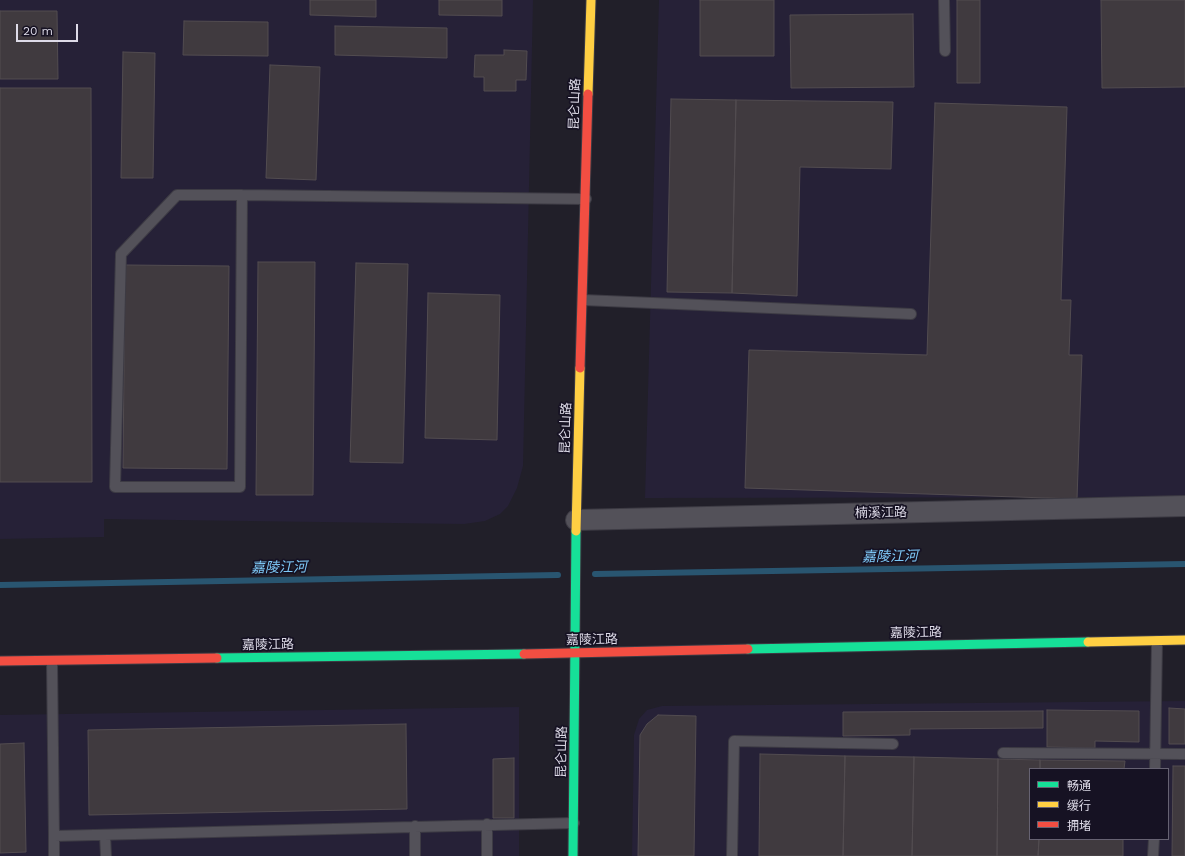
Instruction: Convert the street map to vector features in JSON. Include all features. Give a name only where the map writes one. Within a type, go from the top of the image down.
[{"type":"street","name":"昆仑山路","points":[[573,856],[576,520],[591,0]]},
{"type":"street","name":"楠溪江路","points":[[576,520],[1185,506]]},
{"type":"street","name":"嘉陵江路","points":[[0,662],[576,653],[1185,640]]},
{"type":"lane","points":[[944,0],[945,51]]},
{"type":"lane","points":[[242,195],[240,487],[115,487],[121,254],[177,195],[242,195],[586,199]]},
{"type":"lane","points":[[583,300],[911,314]]},
{"type":"lane","points":[[1155,768],[1158,641]]},
{"type":"lane","points":[[52,661],[54,856]]},
{"type":"lane","points":[[732,856],[734,741],[893,744]]},
{"type":"lane","points":[[1004,753],[1185,754]]},
{"type":"lane","points":[[54,836],[574,823]]},
{"type":"lane","points":[[487,824],[487,856]]},
{"type":"lane","points":[[415,826],[415,856]]},
{"type":"lane","points":[[105,835],[106,856]]},
{"type":"lane","points":[[1153,856],[1154,840]]},
{"type":"shaded area","points":[[0,0],[533,0],[523,466],[517,488],[508,506],[500,514],[485,521],[464,524],[104,519],[104,537],[0,539]]},
{"type":"shaded area","points":[[659,0],[1185,0],[1185,497],[645,498]]},
{"type":"shaded area","points":[[1185,701],[1185,856],[632,856],[634,735],[639,719],[647,710],[662,706]]},
{"type":"shaded area","points":[[519,707],[519,856],[0,856],[0,715]]},
{"type":"building","points":[[310,0],[376,0],[376,17],[310,15]]},
{"type":"building","points":[[439,0],[502,0],[502,16],[439,15]]},
{"type":"building","points":[[700,0],[774,0],[774,56],[700,56]]},
{"type":"building","points":[[957,0],[980,0],[980,83],[957,83]]},
{"type":"building","points":[[1101,0],[1185,0],[1185,87],[1102,88]]},
{"type":"building","points":[[0,11],[57,11],[58,79],[0,79]]},
{"type":"building","points":[[913,14],[914,87],[791,88],[790,15]]},
{"type":"building","points":[[184,21],[268,22],[268,56],[183,55]]},
{"type":"building","points":[[335,26],[447,28],[447,58],[335,55]]},
{"type":"building","points":[[504,50],[527,51],[526,80],[516,80],[516,91],[484,91],[484,77],[474,77],[475,55],[504,55]]},
{"type":"building","points":[[123,52],[155,53],[153,178],[121,178]]},
{"type":"building","points":[[270,65],[320,67],[316,180],[266,178]]},
{"type":"building","points":[[0,88],[91,88],[92,482],[0,482]]},
{"type":"building","points":[[671,99],[736,100],[732,293],[667,292]]},
{"type":"building","points":[[736,100],[893,102],[891,169],[800,167],[797,296],[732,293]]},
{"type":"building","points":[[935,103],[1067,107],[1061,300],[1071,300],[1069,355],[1082,355],[1077,499],[745,488],[749,350],[927,355]]},
{"type":"building","points":[[258,262],[315,262],[313,495],[256,495]]},
{"type":"building","points":[[356,263],[408,264],[403,463],[350,462]]},
{"type":"building","points":[[125,265],[229,266],[227,469],[123,468]]},
{"type":"building","points":[[428,293],[500,295],[497,440],[425,438]]},
{"type":"building","points":[[1169,708],[1185,709],[1185,744],[1169,744]]},
{"type":"building","points":[[1047,710],[1139,711],[1139,742],[1095,741],[1095,748],[1047,747]]},
{"type":"building","points":[[1043,711],[1043,728],[910,729],[910,735],[843,736],[843,712]]},
{"type":"building","points":[[658,715],[696,716],[694,856],[638,856],[640,735],[647,724]]},
{"type":"building","points":[[406,724],[407,809],[89,815],[88,730]]},
{"type":"building","points":[[24,743],[26,852],[0,853],[0,744]]},
{"type":"building","points":[[760,754],[845,756],[843,856],[759,856]]},
{"type":"building","points":[[845,756],[914,757],[912,856],[843,856]]},
{"type":"building","points":[[914,757],[998,759],[997,856],[912,856]]},
{"type":"building","points":[[514,758],[514,818],[493,818],[493,759]]},
{"type":"building","points":[[998,759],[1040,760],[1040,768],[1029,768],[1029,840],[1039,840],[1038,856],[997,856]]},
{"type":"building","points":[[1040,760],[1125,761],[1124,768],[1040,768]]},
{"type":"building","points":[[1173,766],[1185,766],[1185,856],[1172,856]]},
{"type":"building","points":[[1039,840],[1123,840],[1123,856],[1038,856]]},
{"type":"waterway","name":"嘉陵江河","points":[[595,574],[1185,564]]},
{"type":"waterway","name":"嘉陵江河","points":[[0,585],[558,575]]},
{"type":"traffic: fast","points":[[573,856],[576,531]]},
{"type":"traffic: fast","points":[[748,649],[1088,642]]},
{"type":"traffic: fast","points":[[217,658],[524,654]]},
{"type":"traffic: slow","points":[[588,94],[591,0]]},
{"type":"traffic: slow","points":[[576,531],[580,368]]},
{"type":"traffic: slow","points":[[1088,642],[1185,640]]},
{"type":"traffic: jam","points":[[580,368],[588,94]]},
{"type":"traffic: jam","points":[[524,654],[748,649]]},
{"type":"traffic: jam","points":[[0,661],[217,658]]}]
